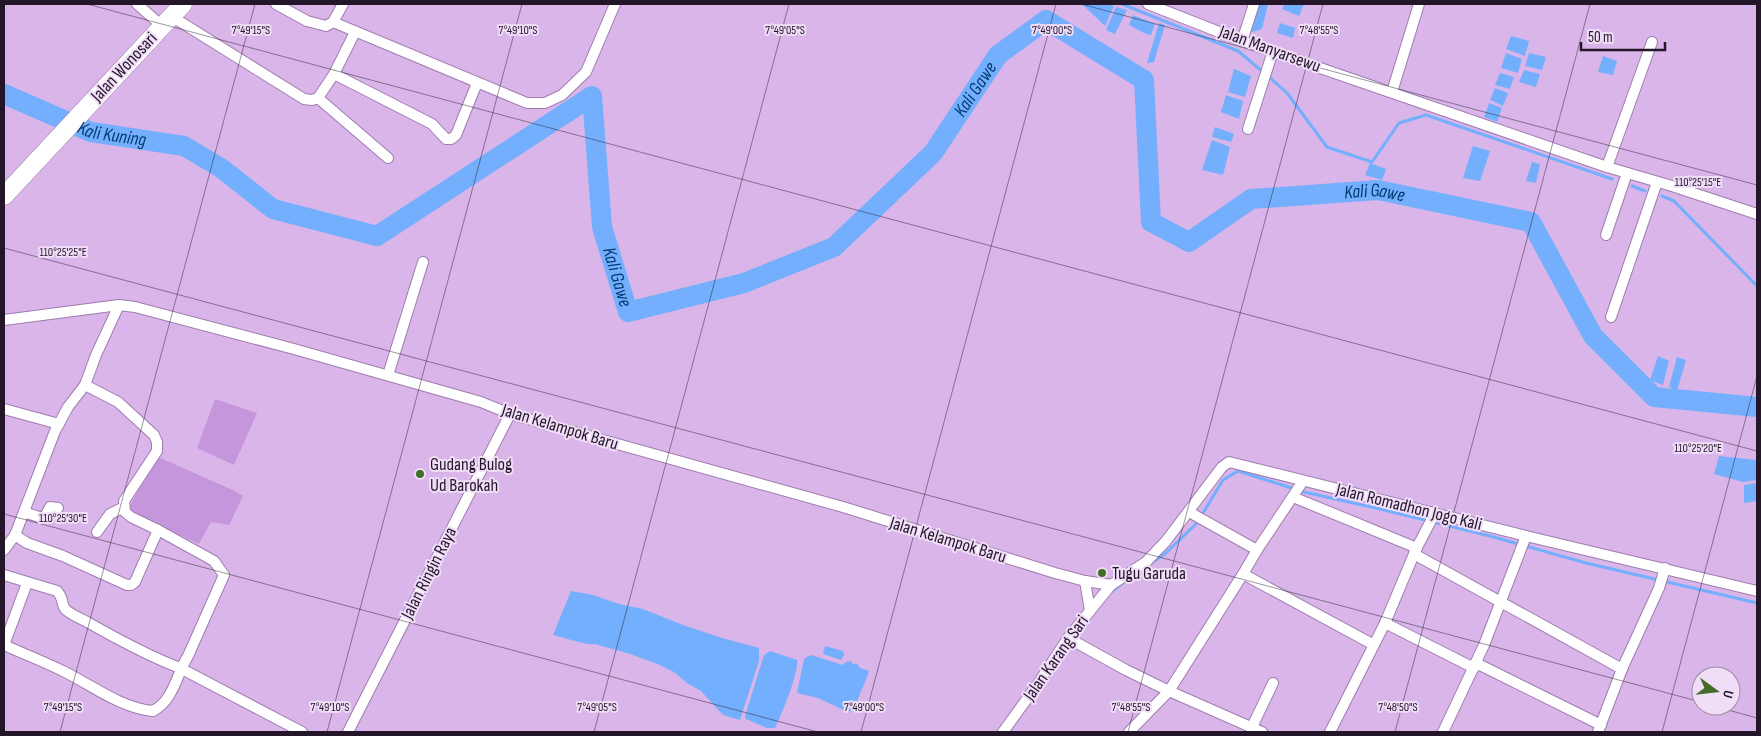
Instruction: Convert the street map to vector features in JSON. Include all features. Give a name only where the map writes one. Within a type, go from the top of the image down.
[{"type":"highway","name":"Jalan Wonosari","points":[[4,196],[172,16]]},
{"type":"street","points":[[137,4],[172,16],[304,99],[312,100],[318,98],[334,74],[355,32]]},
{"type":"street","points":[[276,4],[319,25],[326,26],[333,22],[343,4]]},
{"type":"street","points":[[333,22],[527,103],[545,103],[562,95],[586,72],[615,4]]},
{"type":"street","name":"Jalan Manyarsewu","points":[[1148,4],[1242,40],[1607,167],[1757,214]]},
{"type":"street","points":[[1242,40],[1254,4]]},
{"type":"street","points":[[1392,92],[1419,4]]},
{"type":"street","points":[[1607,167],[1652,42]]},
{"type":"street","points":[[1248,129],[1273,51]]},
{"type":"street","points":[[334,74],[432,124],[446,139],[451,139],[456,135],[477,83]]},
{"type":"street","points":[[318,98],[388,158]]},
{"type":"street","points":[[1606,235],[1627,173]]},
{"type":"street","points":[[1612,317],[1657,182]]},
{"type":"street","points":[[388,375],[423,262]]},
{"type":"street","points":[[4,550],[16,535],[59,424],[84,384],[119,306]]},
{"type":"street","name":"Jalan Kelampok Baru","points":[[4,320],[119,306],[135,306],[388,375],[481,402],[510,414],[843,507],[1085,581],[1111,585]]},
{"type":"street","points":[[27,583],[4,645],[64,672],[127,705],[153,711],[165,703],[175,685],[180,668],[188,656],[224,575],[214,561],[124,512],[124,501],[157,451],[157,442],[154,434],[118,402],[84,384]]},
{"type":"street","points":[[4,409],[59,424]]},
{"type":"street","name":"Jalan Ringin Raya","points":[[348,732],[510,414]]},
{"type":"street","name":"Jalan Romadhon Jogo Kali","points":[[1111,585],[1146,562],[1166,541],[1196,516],[1222,467],[1229,462],[1298,489],[1524,542],[1757,591]]},
{"type":"street","points":[[1129,732],[1169,691],[1257,550],[1298,489],[1416,551],[1501,603],[1622,668]]},
{"type":"street","points":[[24,512],[42,518],[45,517],[50,507],[58,508]]},
{"type":"street","points":[[97,532],[106,518],[124,507]]},
{"type":"street","points":[[1196,516],[1257,550]]},
{"type":"street","points":[[1330,732],[1386,623],[1416,551],[1432,519]]},
{"type":"street","points":[[16,535],[27,542],[63,556],[127,586],[135,582],[158,530]]},
{"type":"street","points":[[1443,732],[1475,666],[1524,542]]},
{"type":"street","points":[[1386,623],[1600,728],[1622,668],[1659,588],[1664,571]]},
{"type":"street","points":[[1243,574],[1374,645]]},
{"type":"street","points":[[4,576],[57,591],[62,597],[64,606],[72,613],[125,643],[180,668],[302,732]]},
{"type":"street","points":[[1085,581],[1090,611]]},
{"type":"street","name":"Jalan Karang Sari","points":[[1003,732],[1068,638],[1111,585]]},
{"type":"street","points":[[1068,638],[1169,691],[1262,732]]},
{"type":"street","points":[[1252,727],[1273,683]]},
{"type":"shaded area","points":[[215,399],[257,413],[234,465],[197,448]]},
{"type":"shaded area","points":[[156,456],[243,496],[229,525],[211,522],[199,544],[128,510]]},
{"type":"water","points":[[1082,4],[1107,4],[1114,6],[1105,26]]},
{"type":"water","points":[[1259,4],[1268,4],[1262,29],[1249,33]]},
{"type":"water","points":[[1285,4],[1304,4],[1299,16],[1282,9]]},
{"type":"water","points":[[1116,7],[1127,10],[1115,34],[1106,30]]},
{"type":"water","points":[[1133,15],[1155,24],[1151,35],[1129,25]]},
{"type":"water","points":[[1159,23],[1165,25],[1154,62],[1147,63]]},
{"type":"water","points":[[1280,23],[1295,28],[1293,38],[1277,33]]},
{"type":"water","points":[[1511,36],[1529,41],[1525,56],[1506,49]]},
{"type":"water","points":[[1506,53],[1522,59],[1518,73],[1501,68]]},
{"type":"water","points":[[1529,53],[1546,57],[1542,70],[1525,66]]},
{"type":"water","points":[[1603,56],[1617,61],[1613,75],[1598,72]]},
{"type":"water","points":[[1234,69],[1251,76],[1245,97],[1228,92]]},
{"type":"water","points":[[1524,70],[1540,74],[1536,87],[1519,82]]},
{"type":"water","points":[[1500,73],[1514,77],[1510,89],[1495,85]]},
{"type":"water","points":[[1495,88],[1508,93],[1503,106],[1490,100]]},
{"type":"water","points":[[1226,95],[1243,101],[1239,119],[1221,112]]},
{"type":"water","points":[[1489,103],[1502,108],[1497,122],[1484,117]]},
{"type":"water","points":[[1215,127],[1234,134],[1231,142],[1212,137]]},
{"type":"water","points":[[1212,140],[1230,147],[1223,175],[1202,170]]},
{"type":"water","points":[[1473,146],[1490,151],[1480,181],[1463,178]]},
{"type":"water","points":[[1532,162],[1540,164],[1536,183],[1526,181]]},
{"type":"water","points":[[1370,163],[1386,169],[1382,180],[1365,175]]},
{"type":"water","points":[[1658,356],[1669,361],[1663,385],[1650,380]]},
{"type":"water","points":[[1677,357],[1686,360],[1677,391],[1669,387]]},
{"type":"water","points":[[1719,456],[1757,460],[1757,480],[1743,482],[1714,474]]},
{"type":"water","points":[[1757,483],[1757,501],[1744,503],[1744,485]]},
{"type":"water","points":[[571,591],[643,609],[683,625],[759,648],[759,661],[740,720],[723,715],[701,691],[687,683],[674,672],[660,665],[595,644],[581,643],[553,635]]},
{"type":"water","points":[[825,646],[843,651],[844,655],[841,660],[823,654]]},
{"type":"water","points":[[770,651],[797,660],[792,684],[775,728],[767,728],[746,719],[745,716],[764,655]]},
{"type":"water","points":[[811,655],[843,665],[851,661],[853,664],[857,664],[860,668],[869,672],[853,711],[846,711],[818,698],[797,693],[803,663],[805,658]]},
{"type":"waterway","points":[[1122,4],[1238,51],[1263,72]]},
{"type":"waterway","name":"Kali Gawe","points":[[4,94],[91,132],[184,146],[221,168],[273,209],[377,236],[592,96],[602,227],[628,312],[744,283],[834,247],[933,153],[998,55],[1046,20],[1144,80],[1151,222],[1189,242],[1251,199],[1378,190],[1531,222],[1593,336],[1654,397],[1757,407]]},
{"type":"waterway","points":[[1268,76],[1287,93],[1327,147],[1372,162],[1399,123],[1426,115],[1612,179]]},
{"type":"waterway","points":[[1632,186],[1645,191]]},
{"type":"waterway","points":[[1662,196],[1674,201],[1757,286]]},
{"type":"waterway","points":[[1150,564],[1166,553],[1197,523],[1223,480],[1238,471],[1304,492],[1490,536],[1586,563],[1757,603]]},
{"type":"waterway","points":[[1111,592],[1124,582]]},
{"type":"place","name":"Gudang Bulog Ud Barokah","points":[[420,474]]},
{"type":"place","name":"Tugu Garuda","points":[[1102,573]]},
{"type":"water label","name":"Kali Kuning","points":[[112,132]]}]
